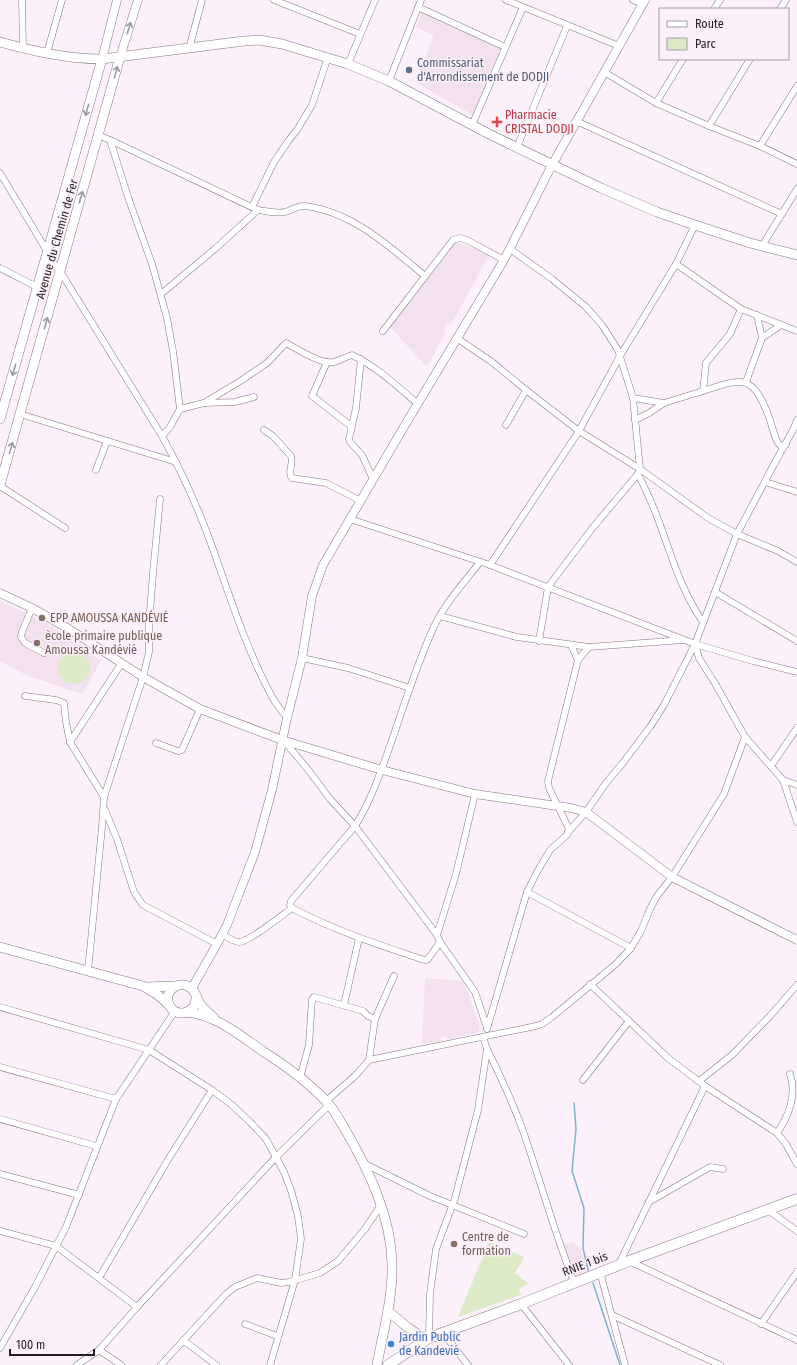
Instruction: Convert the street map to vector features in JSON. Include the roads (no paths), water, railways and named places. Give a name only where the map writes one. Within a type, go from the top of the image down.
[{"type":"main road","points":[[0,42],[47,53],[90,59],[102,59],[189,49],[244,41],[259,40],[282,44],[328,57],[389,81],[472,125],[601,188],[650,209],[695,225],[797,256]]},
{"type":"main road","name":"Avenue du Chemin de Fer","points":[[0,486],[120,56]]},
{"type":"main road","name":"Avenue du Chemin de Fer","points":[[0,419],[102,59]]},
{"type":"main road","points":[[0,947],[144,986],[188,986],[192,988],[202,1006],[219,1023]]},
{"type":"main road","points":[[144,986],[158,995],[172,1008],[182,1013],[187,1012],[202,1015],[219,1023],[278,1061],[300,1078],[327,1103],[350,1138],[363,1163],[381,1205],[390,1238],[392,1264],[391,1293],[377,1365]]},
{"type":"main road","points":[[172,1008],[168,1000],[168,995],[175,986]]},
{"type":"main road","points":[[187,1012],[194,1007],[196,997]]},
{"type":"main road","name":"RNIE 1 bis","points":[[388,1365],[427,1339],[442,1332],[521,1304],[624,1262],[797,1199]]},
{"type":"main road","points":[[388,1311],[407,1327],[427,1339]]},
{"type":"street","points":[[22,0],[23,48]]},
{"type":"street","points":[[47,53],[62,0]]},
{"type":"street","name":"Avenue du Chemin de Fer","points":[[102,59],[116,0]]},
{"type":"street","name":"Avenue du Chemin de Fer","points":[[120,56],[138,0]]},
{"type":"street","points":[[189,49],[202,0]]},
{"type":"street","points":[[274,0],[360,34]]},
{"type":"street","points":[[348,64],[375,0]]},
{"type":"street","points":[[389,81],[421,0]]},
{"type":"street","points":[[506,0],[619,46]]},
{"type":"street","points":[[192,988],[222,934],[255,852],[272,790],[287,718],[302,658],[309,610],[323,565],[510,250],[552,164],[644,2],[633,0]]},
{"type":"street","points":[[418,7],[505,47]]},
{"type":"street","points":[[472,125],[523,7]]},
{"type":"street","points":[[517,147],[567,26]]},
{"type":"street","points":[[161,294],[216,248],[255,208],[274,162],[297,130],[312,105],[328,57]]},
{"type":"street","points":[[656,102],[682,60]]},
{"type":"street","points":[[709,126],[749,60]]},
{"type":"street","points":[[604,72],[656,102],[709,126],[760,146],[797,164]]},
{"type":"street","points":[[760,146],[797,86]]},
{"type":"street","points":[[576,121],[782,214]]},
{"type":"street","points":[[98,135],[255,208],[285,212],[304,206],[339,215],[378,238],[425,276]]},
{"type":"street","points":[[110,140],[161,294],[173,351],[180,409],[174,422],[162,436]]},
{"type":"street","points":[[0,173],[51,260],[60,271],[162,436],[176,462],[212,547],[261,675],[270,695],[287,718]]},
{"type":"street","points":[[762,246],[797,189]]},
{"type":"street","points":[[490,565],[579,430],[620,356],[676,264],[695,225]]},
{"type":"street","points":[[383,331],[453,240],[460,238],[467,240],[504,260]]},
{"type":"street","points":[[510,250],[552,279],[586,307],[602,326],[618,350],[633,398],[639,471],[687,596],[694,610],[703,622]]},
{"type":"street","points":[[676,264],[741,309],[797,331]]},
{"type":"street","points":[[0,268],[37,287]]},
{"type":"street","points":[[703,391],[706,363],[730,334],[741,309]]},
{"type":"street","points":[[746,382],[762,338],[757,315]]},
{"type":"street","points":[[762,338],[781,325]]},
{"type":"street","points":[[458,339],[492,362],[579,430],[708,518],[738,534],[778,551],[797,562]]},
{"type":"street","points":[[204,403],[258,370],[286,343],[327,362],[333,362],[352,355],[361,359],[385,376],[418,404]]},
{"type":"street","points":[[361,359],[357,404],[349,435],[350,442],[362,455],[373,479]]},
{"type":"street","points":[[327,362],[312,396],[351,426]]},
{"type":"street","points":[[635,420],[664,403],[725,384],[746,382],[753,387],[761,400],[769,416],[778,443],[781,446],[786,444]]},
{"type":"street","points":[[506,425],[526,390]]},
{"type":"street","points":[[180,409],[204,403],[235,402],[254,397]]},
{"type":"street","points":[[633,398],[664,403]]},
{"type":"street","points":[[20,414],[176,462]]},
{"type":"street","points":[[486,1034],[527,892],[537,872],[550,850],[567,835],[586,812],[606,783],[657,717],[695,644],[738,534],[765,482],[796,429],[797,420]]},
{"type":"street","points":[[264,430],[273,436],[292,456],[293,460],[290,473],[292,478],[326,483],[361,501]]},
{"type":"street","points":[[96,470],[107,441]]},
{"type":"street","points":[[539,641],[548,587],[594,526],[639,471]]},
{"type":"street","points":[[765,482],[797,492]]},
{"type":"street","points":[[0,486],[65,528]]},
{"type":"street","points":[[88,971],[104,797],[149,652],[153,573],[160,499]]},
{"type":"street","points":[[350,519],[490,565],[695,644],[797,672]]},
{"type":"street","points":[[440,942],[426,960],[359,938],[313,919],[292,908],[290,905],[291,901],[362,815],[382,770],[410,688],[432,631],[449,601],[480,562]]},
{"type":"street","points":[[715,592],[797,641]]},
{"type":"street","points":[[0,593],[32,608],[69,629],[142,677],[200,708],[282,740],[382,770],[475,794],[558,806],[586,812],[672,877],[797,940]]},
{"type":"street","points":[[32,608],[21,637],[25,643],[44,653]]},
{"type":"street","points":[[440,616],[511,636],[589,647],[685,640]]},
{"type":"street","points":[[695,644],[699,658],[745,737],[783,780],[797,822]]},
{"type":"street","points":[[572,645],[578,660]]},
{"type":"street","points":[[568,832],[569,829],[549,788],[548,781],[578,660],[589,647]]},
{"type":"street","points":[[302,658],[348,668],[410,688]]},
{"type":"street","points":[[70,742],[121,664]]},
{"type":"street","points":[[25,696],[56,700],[64,704],[70,742],[104,797]]},
{"type":"street","points":[[156,743],[178,751],[182,750],[200,708]]},
{"type":"street","points":[[771,766],[797,728]]},
{"type":"street","points":[[368,1060],[486,1034],[542,1024],[616,964],[631,948],[641,931],[657,896],[672,877],[724,794],[745,737]]},
{"type":"street","points":[[282,740],[354,826],[436,935],[475,992],[486,1034],[487,1049],[478,1110],[452,1205],[436,1249],[430,1294],[427,1339]]},
{"type":"street","points":[[783,780],[797,785]]},
{"type":"street","points":[[436,935],[456,874],[475,794]]},
{"type":"street","points":[[104,808],[119,845],[134,892],[143,905],[217,944]]},
{"type":"street","points":[[527,892],[631,948]]},
{"type":"street","points":[[222,934],[237,942],[244,941],[255,935],[292,908]]},
{"type":"street","points":[[344,1005],[359,938]]},
{"type":"street","points":[[77,1365],[99,1350],[137,1306],[327,1103],[355,1076],[368,1060],[375,1019],[394,976]]},
{"type":"street","points":[[590,984],[668,1058],[705,1086],[777,1133],[797,1164]]},
{"type":"street","points":[[700,1081],[732,1055],[770,1016],[797,985]]},
{"type":"street","points":[[300,1078],[309,1045],[312,999],[314,997],[363,1011],[368,1016],[375,1019]]},
{"type":"street","points":[[0,1008],[149,1050],[212,1090],[232,1105],[266,1139],[284,1172],[291,1190],[298,1216],[301,1239],[295,1280],[277,1336],[270,1365]]},
{"type":"street","points":[[0,1348],[35,1287],[72,1212],[96,1146],[116,1099],[149,1050],[172,1008]]},
{"type":"street","points":[[583,1080],[629,1021]]},
{"type":"street","points":[[487,1049],[522,1128],[574,1282]]},
{"type":"street","points":[[0,1067],[116,1099]]},
{"type":"street","points":[[777,1133],[790,1112],[793,1099],[793,1081],[790,1074]]},
{"type":"street","points":[[705,1086],[649,1202],[624,1262],[797,1340]]},
{"type":"street","points":[[99,1278],[169,1158],[212,1090]]},
{"type":"street","points":[[0,1119],[96,1146]]},
{"type":"street","points":[[363,1163],[430,1196],[524,1234]]},
{"type":"street","points":[[649,1202],[710,1167],[723,1169]]},
{"type":"street","points":[[0,1174],[79,1194]]},
{"type":"street","points":[[161,1365],[226,1294],[235,1287],[256,1278],[281,1284],[320,1273],[338,1261],[352,1245],[381,1205]]},
{"type":"street","points":[[768,1210],[797,1231]]},
{"type":"street","points":[[0,1231],[56,1246],[137,1306]]},
{"type":"street","points":[[600,1272],[626,1365]]},
{"type":"street","points":[[761,1324],[797,1272]]},
{"type":"street","points":[[521,1304],[569,1365]]},
{"type":"street","points":[[612,1315],[720,1365]]},
{"type":"street","points":[[245,1324],[277,1336]]},
{"type":"street","points":[[442,1332],[468,1365]]},
{"type":"street","points":[[183,1340],[216,1365]]},
{"type":"street","points":[[99,1350],[121,1365]]},
{"type":"waterway","points":[[574,1103],[576,1129],[572,1171],[584,1208],[583,1248],[588,1270]]},
{"type":"waterway","points":[[593,1283],[620,1365]]},
{"type":"place","name":"Commissariat d'Arrondissement de DODJI","points":[[409,70]]},
{"type":"place","name":"Pharmacie CRISTAL DODJI","points":[[497,122]]},
{"type":"place","name":"EPP AMOUSSA KANDÉVIÉ","points":[[42,618]]},
{"type":"place","name":"ècole primaire publique Amoussa Kandévié","points":[[37,643]]},
{"type":"place","name":"Centre de formation","points":[[454,1244]]},
{"type":"place","name":"Jardin Public de Kandevié","points":[[391,1344]]}]
